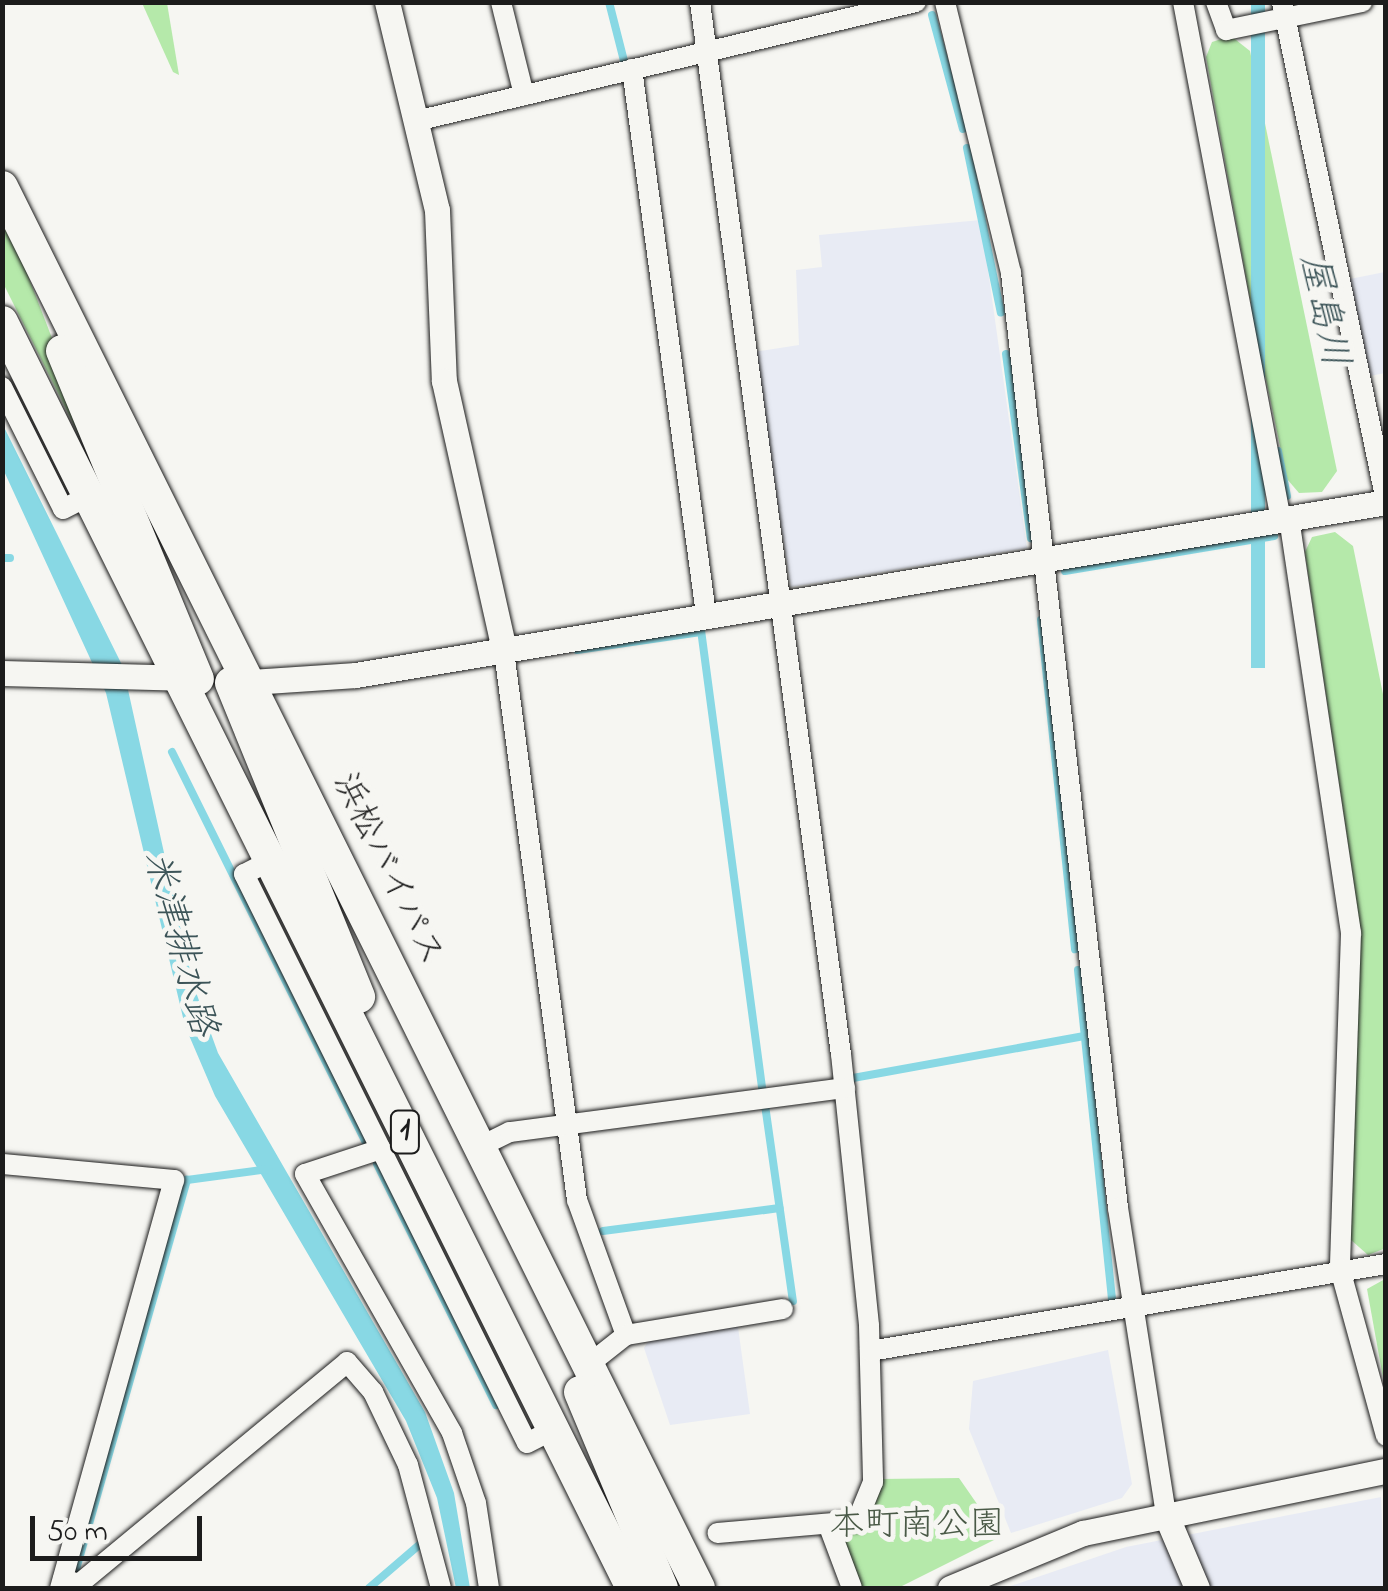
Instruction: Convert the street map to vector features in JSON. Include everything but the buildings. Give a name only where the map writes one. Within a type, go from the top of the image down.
[{"type":"highway","name":"浜松バイパス","points":[[2,187],[241,684],[480,1147],[699,1588]]},
{"type":"highway","points":[[41,265],[62,349],[188,677]]},
{"type":"highway","name":"1","points":[[2,322],[89,496],[188,677],[392,1139],[553,1430],[632,1588]]},
{"type":"highway","points":[[241,684],[392,1139]]},
{"type":"highway","points":[[554,1296],[575,1379],[662,1588]]},
{"type":"street","points":[[387,2],[440,234],[444,382],[503,644],[582,1222],[626,1335]]},
{"type":"street","points":[[502,2],[524,95]]},
{"type":"street","points":[[700,2],[710,47],[844,1088],[870,1351],[873,1482],[857,1522],[718,1533]]},
{"type":"street","points":[[416,121],[710,47],[916,2]]},
{"type":"street","points":[[946,2],[1007,244],[1050,558],[1132,1310],[1166,1515],[1197,1588]]},
{"type":"street","points":[[1183,2],[1285,519],[1350,933],[1341,1274],[1386,1436]]},
{"type":"street","points":[[1216,2],[1226,30],[1282,13],[1362,2]]},
{"type":"street","points":[[2,672],[188,677],[241,684],[780,603],[1383,502],[1282,13]]},
{"type":"street","points":[[632,69],[706,614]]},
{"type":"street","points":[[2,388],[63,509],[89,496]]},
{"type":"street","points":[[480,1147],[566,1124],[844,1088]]},
{"type":"street","points":[[392,1139],[305,1174],[452,1433],[476,1504],[489,1588]]},
{"type":"street","points":[[2,1164],[174,1180],[61,1584],[79,1584],[347,1362],[374,1392],[408,1465],[440,1588]]},
{"type":"street","points":[[870,1351],[1132,1310],[1386,1264]]},
{"type":"street","points":[[588,1365],[626,1335],[784,1309]]},
{"type":"street","points":[[952,1588],[1046,1545],[1166,1515],[1386,1471]]},
{"type":"street","points":[[828,1524],[852,1588]]},
{"type":"shaded area","points":[[981,220],[1027,548],[791,587],[753,352],[799,345],[796,270],[822,267],[819,235]]},
{"type":"shaded area","points":[[1385,272],[1385,373],[1365,377],[1345,280]]},
{"type":"shaded area","points":[[737,1320],[750,1414],[670,1425],[644,1348],[655,1331]]},
{"type":"shaded area","points":[[1108,1350],[1132,1484],[1122,1498],[1011,1533],[969,1429],[973,1381]]},
{"type":"shaded area","points":[[1381,1497],[1385,1588],[1005,1588],[1126,1547]]},
{"type":"green space","points":[[142,3],[167,3],[179,75],[173,72]]},
{"type":"green space","points":[[1231,36],[1250,51],[1337,471],[1322,492],[1299,493],[1287,479],[1257,337],[1206,57],[1212,42]]},
{"type":"green space","points":[[3,221],[23,263],[125,527],[3,283]]},
{"type":"green space","points":[[1335,532],[1353,546],[1385,704],[1386,1248],[1368,1255],[1351,1240],[1355,891],[1305,552],[1312,537]]},
{"type":"green space","points":[[1386,1279],[1385,1389],[1367,1289]]},
{"type":"green space","name":"本町南公園","points":[[959,1478],[1000,1537],[898,1588],[862,1588],[839,1542],[863,1529],[880,1479]]},
{"type":"water","points":[[1251,3],[1265,3],[1265,668],[1251,668]]},
{"type":"water","name":"米津排水路","points":[[2,423],[123,667],[193,984],[218,1053],[425,1412],[454,1493],[470,1588],[456,1588],[437,1498],[406,1421],[215,1096],[185,1026],[106,693],[3,469]]},
{"type":"waterway","points":[[609,2],[625,65]]},
{"type":"waterway","points":[[932,15],[963,129]]},
{"type":"waterway","points":[[967,148],[1001,313]]},
{"type":"waterway","points":[[1006,354],[1031,538]]},
{"type":"waterway","points":[[1278,451],[1287,496]]},
{"type":"waterway","points":[[1065,571],[1274,536]]},
{"type":"waterway","points":[[2,558],[10,558]]},
{"type":"waterway","points":[[1041,620],[1075,949]]},
{"type":"waterway","points":[[701,630],[763,1092]]},
{"type":"waterway","points":[[577,650],[701,632]]},
{"type":"waterway","points":[[172,752],[366,1143]]},
{"type":"waterway","points":[[1078,970],[1112,1300]]},
{"type":"waterway","points":[[853,1078],[1084,1036]]},
{"type":"waterway","points":[[765,1105],[793,1301]]},
{"type":"waterway","points":[[377,1164],[496,1405]]},
{"type":"waterway","points":[[75,1573],[187,1180],[268,1169]]},
{"type":"waterway","points":[[603,1231],[780,1208]]},
{"type":"waterway","points":[[369,1588],[419,1545]]},
{"type":"water label","name":"屋島川","points":[[1322,311]]}]
